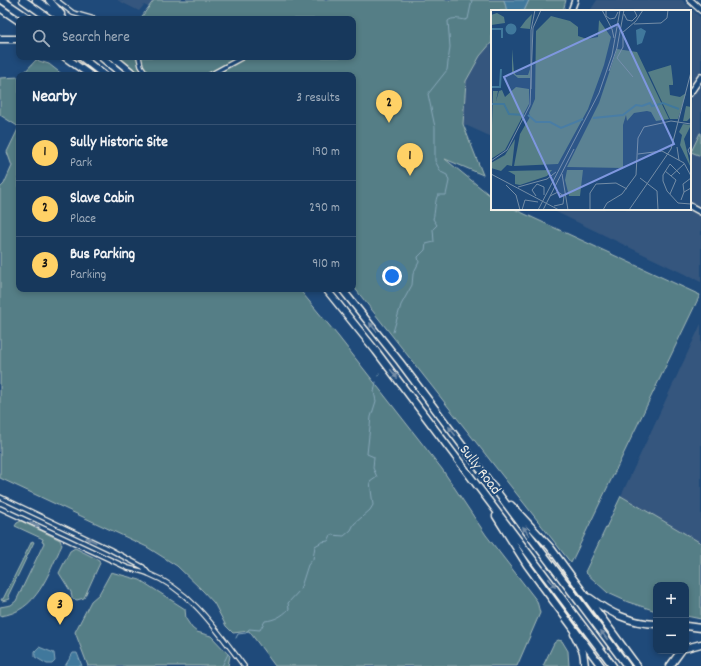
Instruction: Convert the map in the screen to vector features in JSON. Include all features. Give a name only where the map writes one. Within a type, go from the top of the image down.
[{"type":"highway","points":[[2,0],[26,16]]},
{"type":"highway","points":[[23,0],[46,16]]},
{"type":"highway","points":[[36,0],[59,16]]},
{"type":"highway","points":[[49,0],[63,16]]},
{"type":"highway","points":[[0,8],[16,19]]},
{"type":"highway","points":[[0,39],[16,39]]},
{"type":"highway","points":[[69,60],[86,72]]},
{"type":"highway","points":[[72,60],[82,69]]},
{"type":"highway","points":[[85,60],[100,72]]},
{"type":"highway","points":[[105,60],[120,72]]},
{"type":"highway","points":[[116,60],[130,72]]},
{"type":"highway","name":"Sully Road","points":[[328,292],[376,351],[478,485],[613,666]]},
{"type":"highway","name":"Sully Road","points":[[344,292],[392,351],[627,666]]},
{"type":"highway","points":[[492,484],[538,533],[638,666]]},
{"type":"highway","points":[[478,485],[523,560],[601,666]]},
{"type":"highway","points":[[584,593],[620,617],[640,623],[653,624]]},
{"type":"highway","points":[[566,618],[583,652],[585,666]]},
{"type":"highway","points":[[689,626],[701,628]]},
{"type":"highway","points":[[689,647],[701,644]]},
{"type":"highway","points":[[670,666],[680,654]]},
{"type":"main road","points":[[690,0],[701,10]]},
{"type":"street","points":[[56,0],[73,13],[84,16]]},
{"type":"street","points":[[571,10],[575,0]]},
{"type":"street","points":[[140,60],[141,66],[146,72]]},
{"type":"street","points":[[216,72],[238,60]]},
{"type":"street","points":[[691,92],[701,77]]},
{"type":"street","points":[[691,207],[701,212]]},
{"type":"street","points":[[0,497],[111,550],[143,567],[148,573]]},
{"type":"street","points":[[0,508],[128,568],[148,573],[172,587],[200,610],[244,666]]},
{"type":"shaded area","points":[[117,0],[154,0],[148,7],[144,5],[139,11]]},
{"type":"shaded area","points":[[504,0],[529,0],[524,10],[507,10]]},
{"type":"shaded area","points":[[597,0],[682,0],[701,18],[701,282],[552,210],[691,210],[691,10],[591,10]]},
{"type":"shaded area","points":[[491,43],[491,137],[463,124],[466,81],[480,56]]},
{"type":"shaded area","points":[[701,324],[701,543],[621,496]]},
{"type":"shaded area","points":[[39,647],[54,653],[55,661],[52,664],[47,664],[35,657],[35,651]]},
{"type":"shaded area","points":[[73,653],[77,653],[82,666],[65,666]]},
{"type":"green space","points":[[154,0],[504,0],[507,10],[491,10],[491,43],[480,56],[466,81],[463,124],[483,175],[445,159],[491,196],[491,210],[516,210],[700,295],[571,563],[356,290],[356,72],[134,72],[120,60],[356,60],[356,16],[142,16]]},
{"type":"green space","points":[[529,0],[566,0],[563,10],[524,10]]},
{"type":"green space","points":[[36,60],[49,64],[59,72],[25,72]]},
{"type":"green space","points":[[16,77],[16,125],[0,115],[0,78]]},
{"type":"green space","points":[[16,133],[16,292],[301,292],[338,336],[442,469],[486,535],[537,601],[540,613],[517,666],[275,666],[249,631],[233,633],[226,626],[214,603],[177,566],[147,547],[0,478],[0,188],[4,184],[12,166],[7,152]]},
{"type":"green space","points":[[701,133],[701,156],[691,152]]},
{"type":"green space","points":[[621,496],[701,543],[701,619],[689,617],[689,582],[653,582],[653,610],[628,602],[608,593],[585,572]]},
{"type":"green space","points":[[21,521],[60,540],[62,545],[40,590],[23,607],[13,613],[0,616],[0,607],[11,605],[16,601],[44,543],[42,542],[43,539],[15,526]]},
{"type":"green space","points":[[32,541],[34,542],[8,596],[10,599],[2,601],[1,599],[3,599]]},
{"type":"green space","points":[[75,548],[99,560],[100,563],[84,598],[77,600],[72,598],[71,592],[59,573],[70,551]]},
{"type":"green space","points":[[111,572],[140,580],[185,609],[186,619],[192,628],[197,632],[211,636],[230,656],[228,666],[88,666],[75,632],[91,601],[99,594]]},
{"type":"green space","points":[[558,640],[562,641],[568,651],[569,666],[543,666],[554,643]]},
{"type":"waterway","points":[[393,332],[401,305],[412,285],[413,274],[419,262],[418,257],[425,250],[426,244],[434,242],[433,229],[437,225],[433,219],[436,200],[438,195],[446,195],[449,181],[447,175],[441,172],[435,161],[435,127],[428,94],[447,70],[450,47],[448,21],[454,19],[468,19],[472,0]]},
{"type":"waterway","points":[[236,638],[238,634],[246,633],[249,629],[260,630],[265,621],[272,620],[284,614],[289,609],[288,603],[300,590],[308,565],[313,559],[315,546],[322,542],[328,541],[331,535],[344,536],[351,530],[354,524],[370,510],[373,505],[370,482],[377,477],[373,468],[374,457],[367,454],[371,417],[376,401],[374,392],[376,382]]},
{"type":"waterway","points":[[222,666],[228,654]]},
{"type":"place","name":"Slave Cabin","points":[[389,123]]},
{"type":"place","name":"Sully Historic Site","points":[[410,176]]},
{"type":"place","name":"Bus Parking","points":[[60,625]]}]
